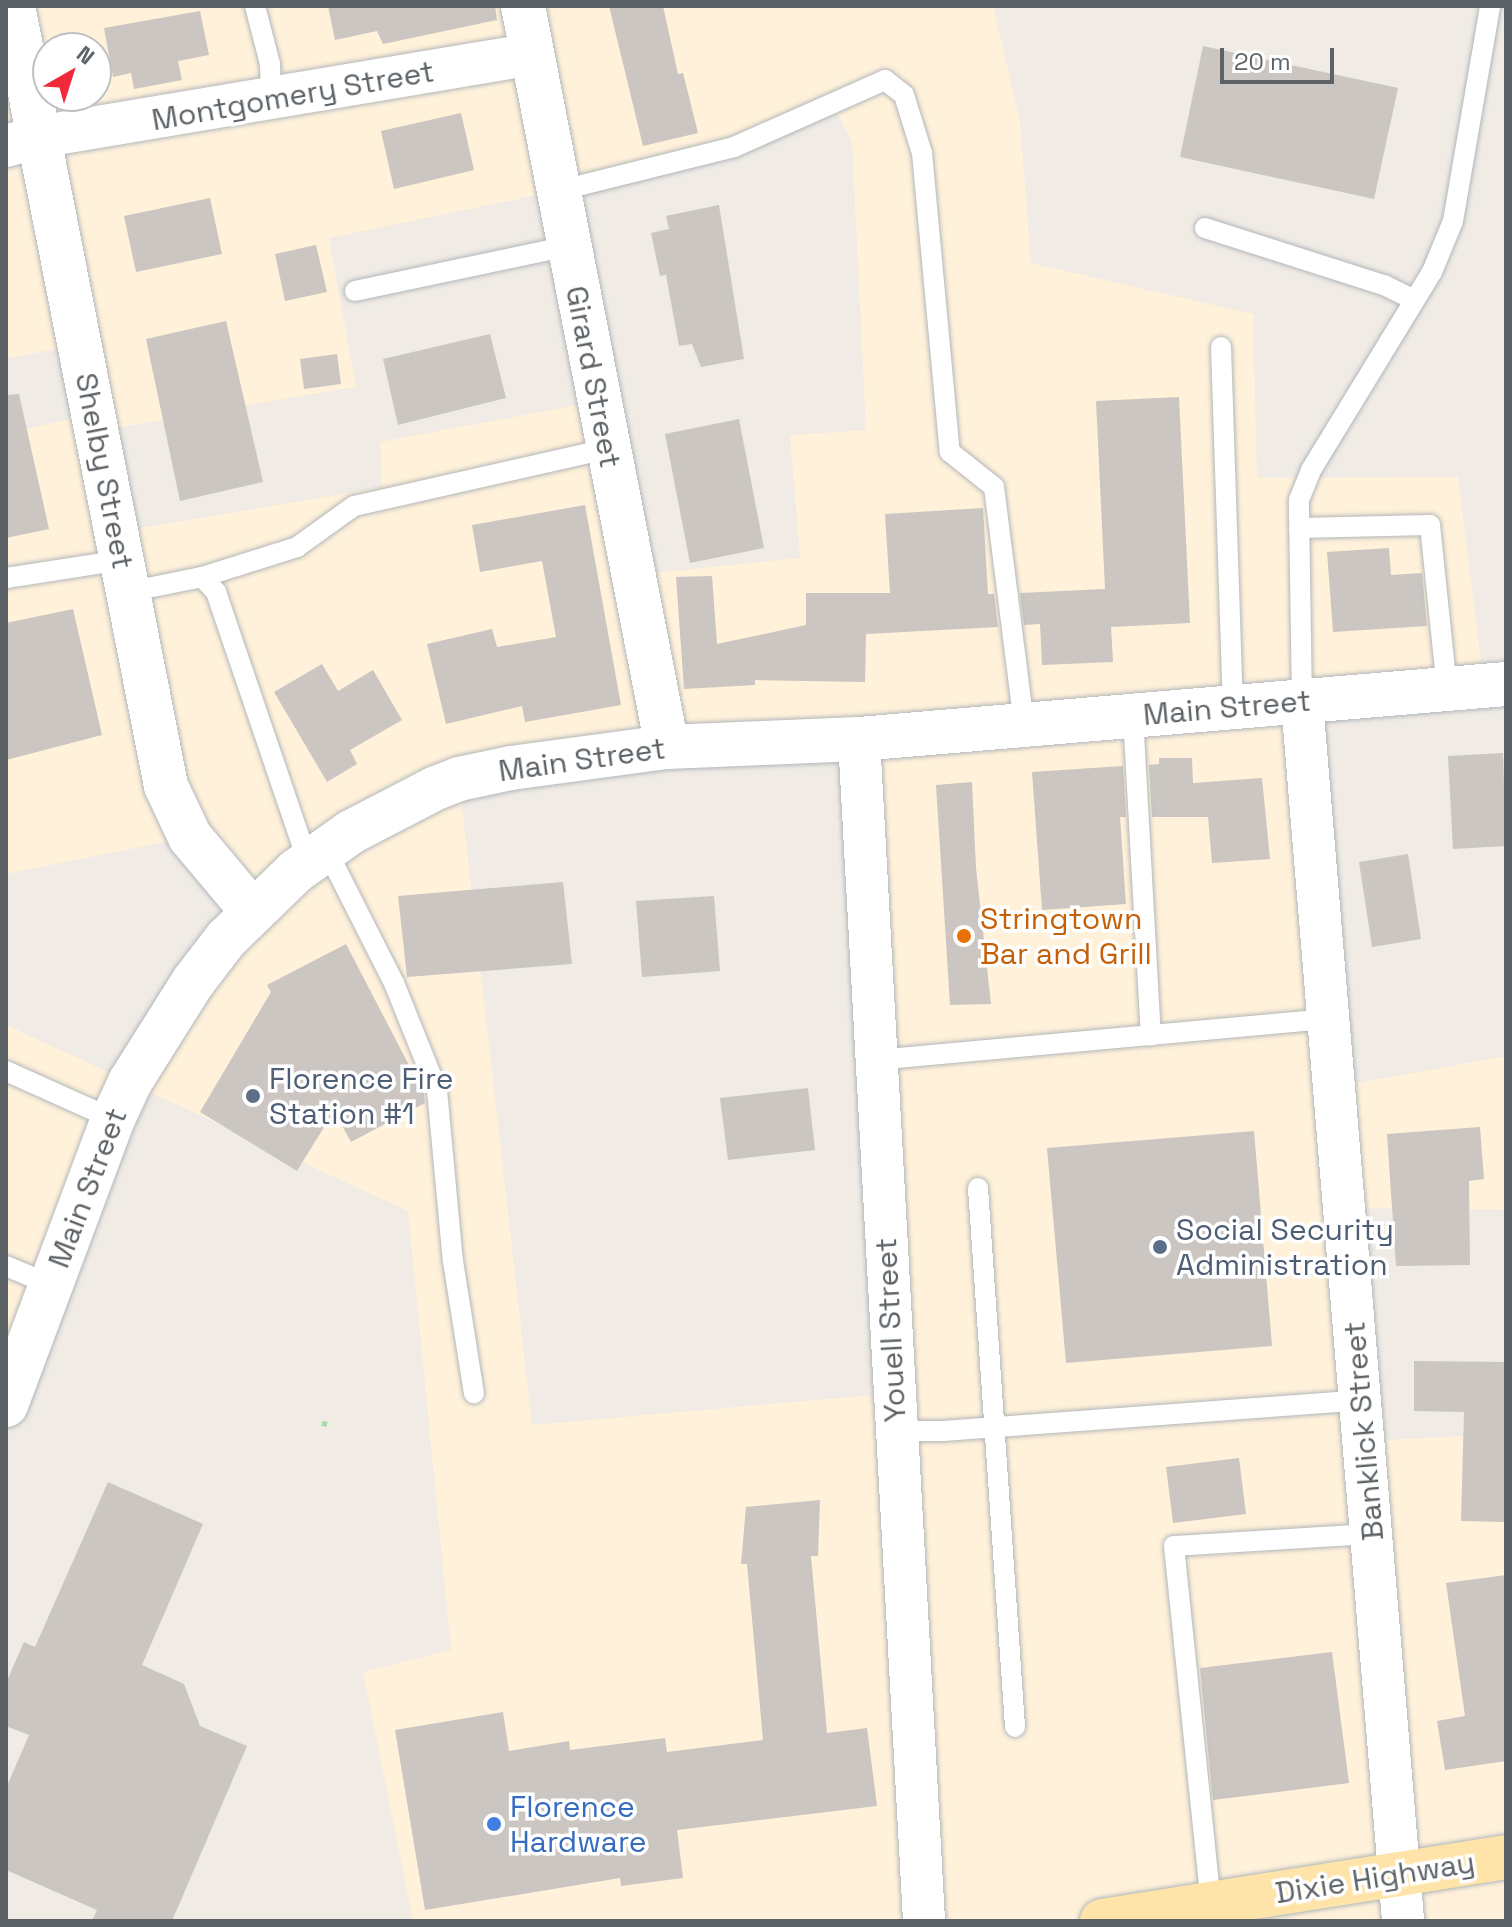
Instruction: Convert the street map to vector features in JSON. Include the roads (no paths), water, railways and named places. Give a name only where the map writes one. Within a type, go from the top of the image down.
[{"type":"main road","name":"Dixie Highway","points":[[1102,1921],[1506,1857]]},
{"type":"street","name":"Shelby Street","points":[[13,6],[22,141],[125,576],[166,786],[190,837],[252,911]]},
{"type":"street","name":"Girard Street","points":[[523,6],[606,449],[667,747]]},
{"type":"street","name":"Montgomery Street","points":[[22,141],[533,54]]},
{"type":"street","name":"Main Street","points":[[7,1402],[113,1119],[130,1082],[193,982],[252,911],[317,856],[459,779],[557,760],[667,747],[859,739],[1506,684]]},
{"type":"street","name":"Banklick Street","points":[[1302,702],[1402,1874],[1403,1921]]},
{"type":"street","name":"Youell Street","points":[[859,739],[924,1921]]},
{"type":"lane","points":[[255,6],[270,64],[271,99]]},
{"type":"lane","points":[[1302,702],[1299,500],[1311,470],[1432,272],[1453,221],[1490,6]]},
{"type":"lane","points":[[558,191],[734,147],[885,80],[904,95],[922,153],[950,452],[994,487],[1024,726]]},
{"type":"lane","points":[[1205,228],[1384,285],[1415,300]]},
{"type":"lane","points":[[355,291],[569,246]]},
{"type":"lane","points":[[1221,347],[1233,708]]},
{"type":"lane","points":[[6,578],[202,577],[297,547],[354,506],[606,449]]},
{"type":"lane","points":[[1299,528],[1430,525],[1447,690]]},
{"type":"lane","points":[[202,577],[216,592],[317,856],[394,983],[437,1090],[453,1261],[474,1393]]},
{"type":"lane","points":[[1133,716],[1151,1035]]},
{"type":"lane","points":[[876,1060],[1329,1019]]},
{"type":"lane","points":[[6,1071],[113,1119]]},
{"type":"lane","points":[[978,1188],[1015,1727]]},
{"type":"lane","points":[[6,1266],[51,1285]]},
{"type":"lane","points":[[896,1431],[996,1427],[1361,1400]]},
{"type":"lane","points":[[1211,1904],[1174,1546],[1372,1534]]},
{"type":"place","name":"Stringtown Bar and Grill","points":[[964,936]]},
{"type":"place","name":"Florence Fire Station #1","points":[[253,1096]]},
{"type":"place","name":"Social Security Administration","points":[[1160,1247]]},
{"type":"place","name":"Florence Hardware","points":[[494,1824]]}]
